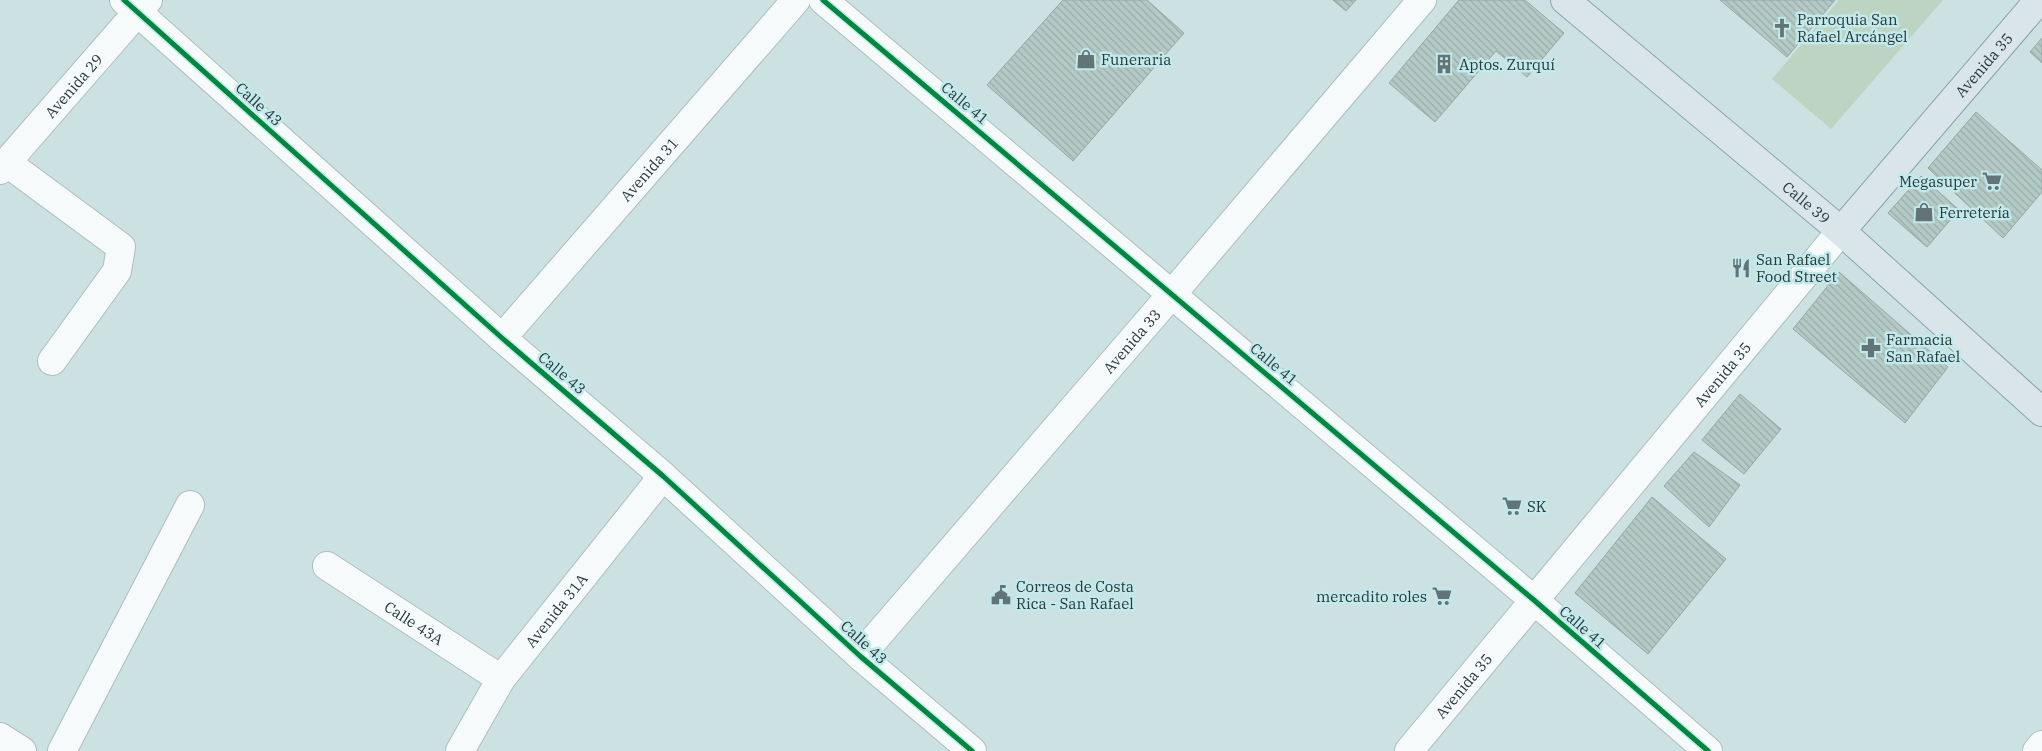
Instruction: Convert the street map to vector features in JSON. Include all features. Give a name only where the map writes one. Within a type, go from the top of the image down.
[{"type":"main road","name":"Calle 39","points":[[1565,0],[1841,231],[2042,412]]},
{"type":"main road","name":"Avenida 35","points":[[1841,231],[2039,0]]},
{"type":"street","name":"Avenida 31","points":[[502,338],[796,0]]},
{"type":"street","name":"Calle 41","points":[[822,0],[1535,601],[1708,751]]},
{"type":"street","name":"Avenida 33","points":[[860,656],[1422,0]]},
{"type":"street","name":"Calle 43","points":[[136,4],[502,338],[662,476],[860,656],[972,751]]},
{"type":"street","name":"Avenida 29","points":[[3,166],[136,4]]},
{"type":"street","points":[[3,166],[121,247],[117,271],[52,361]]},
{"type":"street","name":"Avenida 35","points":[[1409,751],[1841,231]]},
{"type":"street","name":"Avenida 31A","points":[[460,751],[501,680],[662,476]]},
{"type":"street","points":[[62,751],[190,505]]},
{"type":"street","name":"Calle 43A","points":[[327,566],[501,680]]},
{"type":"street","points":[[0,737],[22,751]]},
{"type":"street","points":[[2037,751],[2042,745]]},
{"type":"green space","points":[[1839,0],[1943,0],[1831,129],[1772,79]]},
{"type":"building","name":"Funeraria","points":[[1063,0],[1147,0],[1184,33],[1073,161],[987,85]]},
{"type":"building","points":[[1333,0],[1356,0],[1346,11]]},
{"type":"building","name":"Aptos. Zurquí","points":[[1459,0],[1525,0],[1564,33],[1527,77],[1496,51],[1435,122],[1389,83]]},
{"type":"building","name":"Parroquia San Rafael Arcángel","points":[[1720,0],[1835,0],[1787,57]]},
{"type":"building","points":[[2042,38],[2042,63],[2030,52]]},
{"type":"building","name":"Megasuper","points":[[1976,112],[2042,170],[2042,192],[2003,238],[1928,168]]},
{"type":"building","name":"Ferretería","points":[[1921,176],[1959,210],[1927,247],[1888,213]]},
{"type":"building","name":"Farmacia San Rafael","points":[[1839,272],[1948,367],[1905,423],[1793,329]]},
{"type":"building","points":[[1740,394],[1781,429],[1744,474],[1702,440]]},
{"type":"building","points":[[1694,452],[1740,485],[1709,527],[1664,486]]},
{"type":"building","points":[[1652,497],[1726,559],[1648,654],[1575,593]]},
{"type":"cycle path","points":[[124,0],[502,338],[663,476],[860,656],[972,751]]},
{"type":"cycle path","points":[[823,0],[1535,601],[1708,751]]},
{"type":"place","name":"Parroquia San Rafael Arcángel","points":[[1782,28]]},
{"type":"place","name":"Funeraria","points":[[1086,59]]},
{"type":"place","name":"Aptos. Zurquí","points":[[1444,64]]},
{"type":"place","name":"Megasuper","points":[[1992,181]]},
{"type":"place","name":"Ferretería","points":[[1924,212]]},
{"type":"place","name":"San Rafael Food Street","points":[[1741,268]]},
{"type":"place","name":"Farmacia San Rafael","points":[[1871,348]]},
{"type":"place","name":"SK","points":[[1512,506]]},
{"type":"place","name":"Correos de Costa Rica - San Rafael","points":[[1001,595]]},
{"type":"place","name":"mercadito roles","points":[[1442,596]]}]
